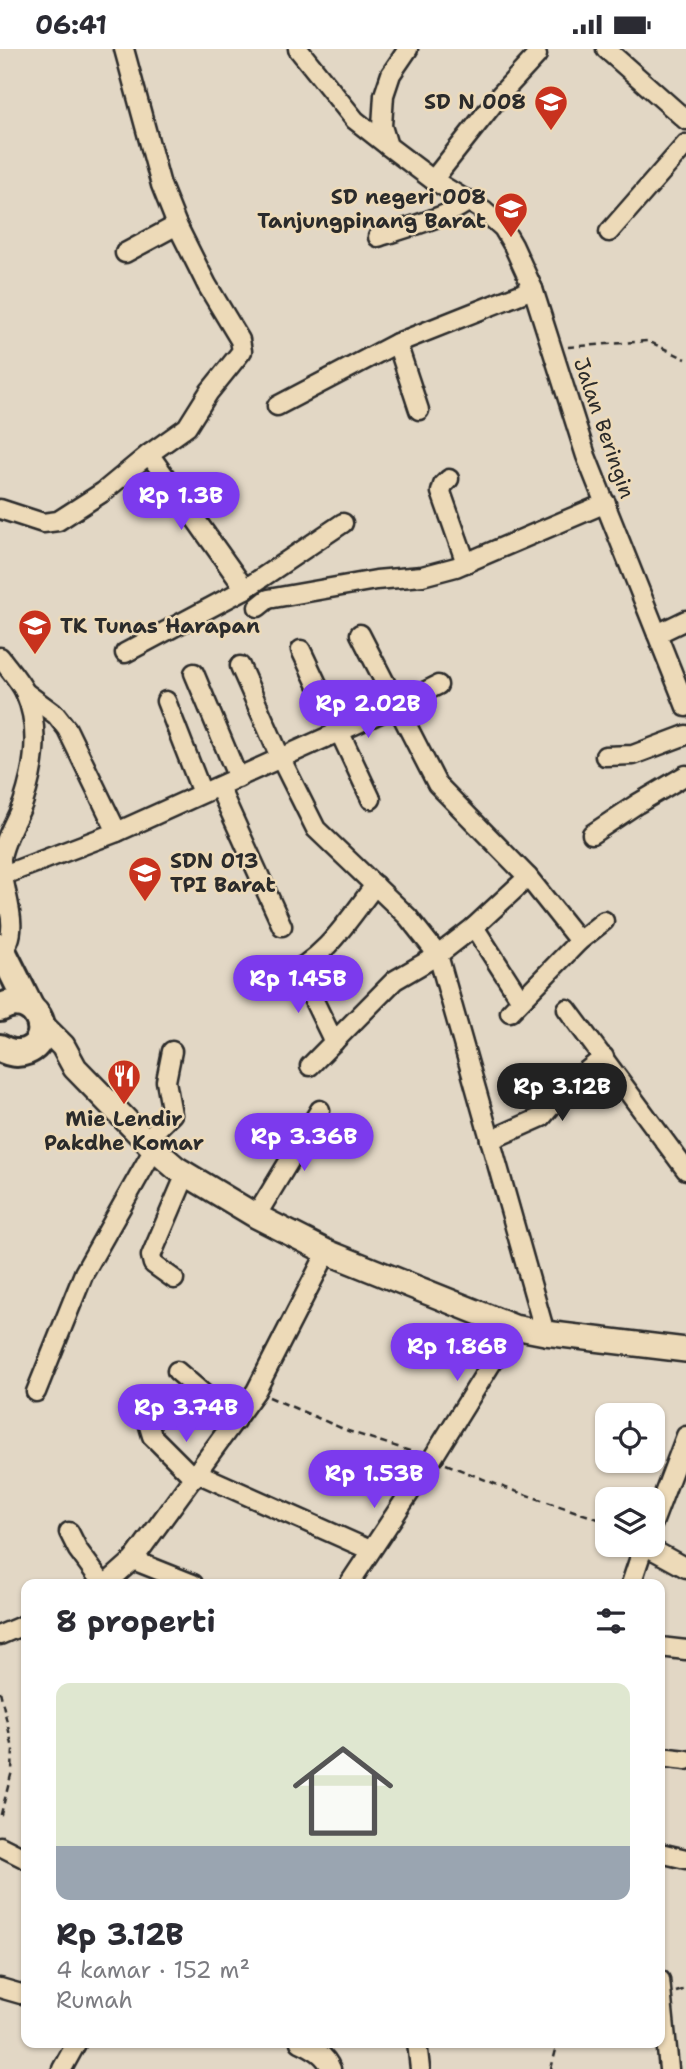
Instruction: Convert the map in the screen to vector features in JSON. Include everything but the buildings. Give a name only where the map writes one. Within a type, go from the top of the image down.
[{"type":"highway","points":[[0,986],[3,952]]},
{"type":"highway","points":[[3,952],[20,1042]]},
{"type":"highway","points":[[0,1008],[11,1003],[21,1003],[20,1042]]},
{"type":"main road","points":[[20,1042],[62,1047],[75,1068],[150,1145],[186,1174],[256,1216],[327,1252],[514,1327],[686,1350]]},
{"type":"street","points":[[0,515],[0,509],[43,523],[58,521],[103,492],[187,427],[209,393],[242,351],[240,340],[207,285],[177,225],[162,185],[124,49]]},
{"type":"street","points":[[298,49],[355,120],[374,128],[387,85],[408,49]]},
{"type":"street","points":[[606,49],[686,120]]},
{"type":"street","points":[[441,185],[501,94],[537,55]]},
{"type":"street","name":"Jalan Beringin","points":[[374,128],[388,146],[441,185],[469,200],[503,228],[533,289],[586,456],[686,707]]},
{"type":"street","points":[[609,232],[686,144]]},
{"type":"street","points":[[378,237],[451,212],[466,205],[469,200]]},
{"type":"street","points":[[125,253],[177,225]]},
{"type":"street","points":[[277,406],[397,343],[533,289]]},
{"type":"street","points":[[397,343],[419,410]]},
{"type":"street","points":[[149,454],[244,589]]},
{"type":"street","points":[[449,479],[441,492],[466,563]]},
{"type":"street","points":[[258,607],[268,599],[376,580],[422,576],[466,563],[606,503]]},
{"type":"street","points":[[125,653],[244,589],[343,523]]},
{"type":"street","points":[[657,634],[686,620]]},
{"type":"street","points":[[360,634],[437,784],[528,877],[579,941]]},
{"type":"street","points":[[300,650],[371,799]]},
{"type":"street","points":[[0,657],[24,692],[33,721],[36,747],[22,804],[1,859],[1,876],[12,935],[3,952]]},
{"type":"street","points":[[240,666],[281,759],[316,829],[408,917],[438,955],[545,1333]]},
{"type":"street","points":[[194,673],[238,778]]},
{"type":"street","points":[[1,876],[117,832],[341,732],[438,685]]},
{"type":"street","points":[[24,692],[56,715],[67,729],[117,832]]},
{"type":"street","points":[[166,701],[282,926]]},
{"type":"street","points":[[605,756],[645,752],[686,735]]},
{"type":"street","points":[[592,834],[686,775]]},
{"type":"street","points":[[310,1066],[395,980],[438,955],[474,927],[528,877]]},
{"type":"street","points":[[281,978],[299,970],[328,946],[375,885]]},
{"type":"street","points":[[474,927],[515,1006],[579,941],[604,921]]},
{"type":"street","points":[[299,970],[334,1042]]},
{"type":"street","points":[[567,1009],[686,1170]]},
{"type":"street","points":[[36,1392],[84,1273],[150,1145],[172,1114],[166,1081],[173,1051]]},
{"type":"street","points":[[490,1140],[542,1117],[570,1084],[604,1057]]},
{"type":"street","points":[[256,1216],[320,1110]]},
{"type":"street","points":[[174,1279],[153,1264],[151,1256],[186,1174]]},
{"type":"street","points":[[110,1579],[133,1560],[256,1391],[327,1252]]},
{"type":"street","points":[[352,1579],[432,1459],[514,1327]]},
{"type":"street","points":[[177,1371],[235,1421]]},
{"type":"street","points":[[149,1426],[152,1436],[196,1475],[370,1550]]},
{"type":"street","points":[[665,1491],[686,1436]]},
{"type":"street","points":[[69,1532],[78,1550],[100,1579]]},
{"type":"street","points":[[665,1556],[686,1568]]},
{"type":"street","points":[[633,1579],[640,1557]]},
{"type":"street","points":[[133,1560],[180,1579]]},
{"type":"street","points":[[0,1635],[21,1626]]},
{"type":"street","points":[[665,1648],[686,1650]]},
{"type":"street","points":[[665,1758],[686,1760]]},
{"type":"street","points":[[0,1846],[21,1856]]},
{"type":"street","points":[[665,1854],[686,1859]]},
{"type":"street","points":[[0,1988],[21,1994]]},
{"type":"street","points":[[62,2069],[74,2048]]},
{"type":"street","points":[[312,2048],[328,2061],[331,2069]]},
{"type":"street","points":[[418,2048],[420,2069]]},
{"type":"street","points":[[660,2048],[669,2069]]},
{"type":"path","points":[[552,349],[648,341],[686,359]]},
{"type":"path","points":[[256,1391],[348,1431],[595,1518]]},
{"type":"path","points":[[0,1691],[13,1749],[12,1771],[0,1818]]},
{"type":"path","points":[[551,2069],[556,2048]]},
{"type":"place","name":"SD N 008","points":[[551,132]]},
{"type":"place","name":"SD negeri 008 Tanjungpinang Barat","points":[[511,239]]},
{"type":"place","name":"TK Tunas Harapan","points":[[35,656]]},
{"type":"place","name":"SDN 013 TPI Barat","points":[[145,903]]},
{"type":"place","name":"Mie Lendir Pakdhe Komar","points":[[124,1106]]}]
